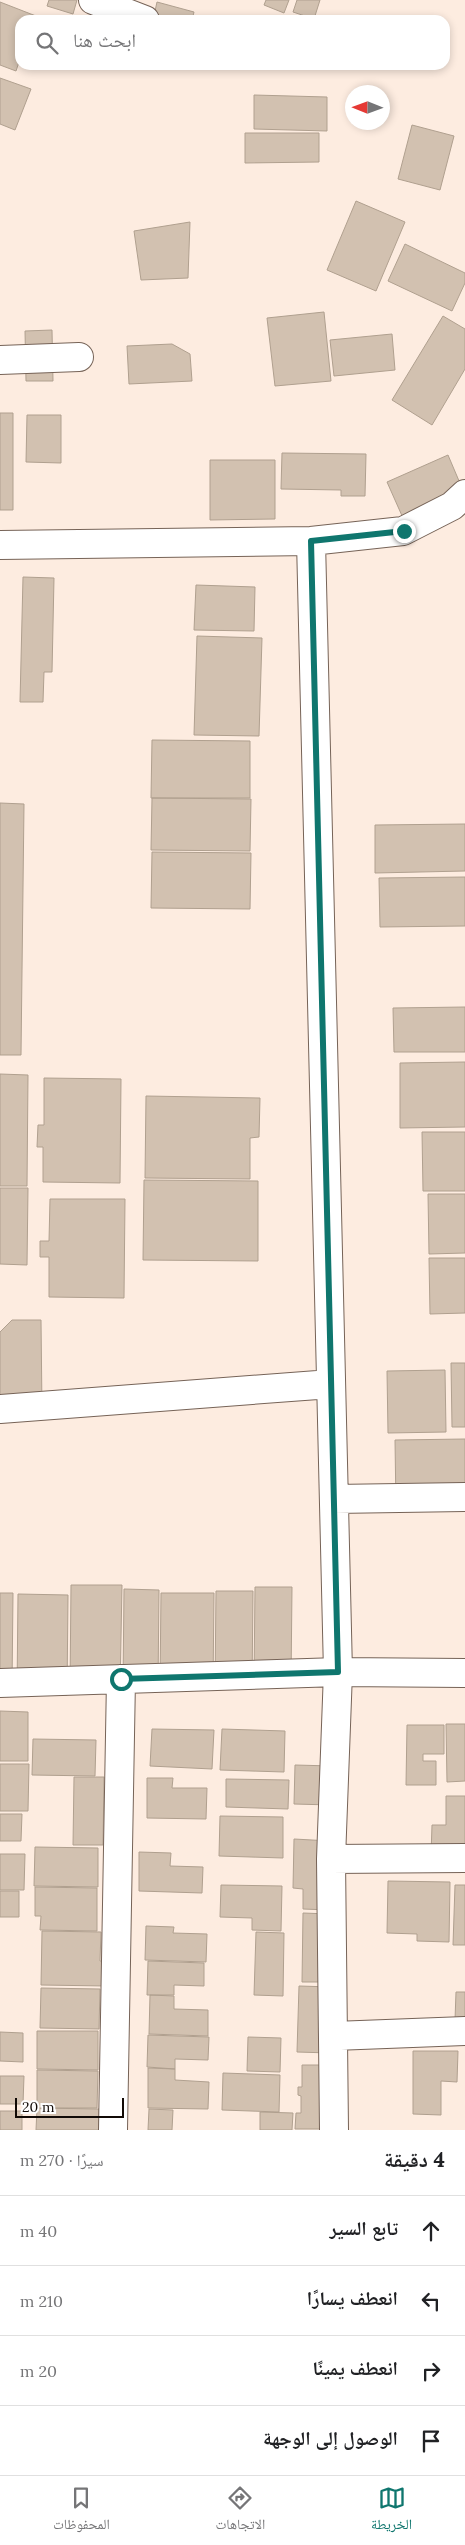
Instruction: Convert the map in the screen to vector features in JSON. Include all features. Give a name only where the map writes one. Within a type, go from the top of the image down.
[{"type":"street","points":[[93,0],[131,15]]},
{"type":"street","points":[[0,360],[79,357]]},
{"type":"street","points":[[0,545],[311,541],[404,531],[452,506],[465,494]]},
{"type":"street","points":[[311,541],[338,1672],[332,1859],[334,2130]]},
{"type":"street","points":[[0,1409],[331,1384]]},
{"type":"street","points":[[334,1499],[465,1497]]},
{"type":"street","points":[[0,1683],[338,1672],[465,1673]]},
{"type":"street","points":[[113,2130],[121,1679]]},
{"type":"street","points":[[332,1859],[465,1858]]},
{"type":"street","points":[[334,2036],[465,2031]]},
{"type":"building","points":[[49,0],[77,0],[73,14],[47,6]]},
{"type":"building","points":[[266,0],[289,0],[284,13],[264,5]]},
{"type":"building","points":[[297,0],[320,0],[315,15],[302,15],[293,12]]},
{"type":"building","points":[[0,2],[33,15],[15,15],[16,71],[0,65]]},
{"type":"building","points":[[157,2],[194,12],[193,15],[154,15]]},
{"type":"building","points":[[0,78],[31,89],[15,130],[0,124]]},
{"type":"building","points":[[254,95],[327,97],[327,131],[254,129]]},
{"type":"building","points":[[412,125],[454,136],[440,190],[398,179]]},
{"type":"building","points":[[245,133],[319,133],[319,162],[245,163]]},
{"type":"building","points":[[356,201],[405,222],[376,291],[327,270]]},
{"type":"building","points":[[190,222],[188,278],[141,280],[134,231]]},
{"type":"building","points":[[405,244],[465,273],[465,283],[452,311],[388,281]]},
{"type":"building","points":[[324,312],[331,381],[275,386],[267,318]]},
{"type":"building","points":[[443,316],[465,329],[465,369],[432,425],[392,400]]},
{"type":"building","points":[[52,330],[53,381],[26,381],[25,331]]},
{"type":"building","points":[[392,334],[395,370],[334,376],[330,340]]},
{"type":"building","points":[[172,344],[190,354],[192,381],[129,384],[127,346]]},
{"type":"building","points":[[0,413],[13,413],[13,510],[0,510]]},
{"type":"building","points":[[27,415],[61,415],[61,463],[26,462]]},
{"type":"building","points":[[282,453],[366,454],[365,496],[341,496],[341,490],[281,489]]},
{"type":"building","points":[[448,455],[465,495],[407,527],[387,482]]},
{"type":"building","points":[[210,460],[275,460],[275,519],[210,520]]},
{"type":"building","points":[[23,577],[54,578],[52,672],[44,672],[43,702],[20,702]]},
{"type":"building","points":[[196,585],[255,587],[254,631],[194,630]]},
{"type":"building","points":[[197,636],[262,638],[259,736],[194,735]]},
{"type":"building","points":[[152,740],[250,741],[250,798],[151,798]]},
{"type":"building","points":[[152,798],[251,799],[250,851],[151,850]]},
{"type":"building","points":[[0,803],[24,804],[21,1055],[0,1055]]},
{"type":"building","points":[[465,824],[465,871],[375,873],[375,825]]},
{"type":"building","points":[[152,852],[251,853],[250,909],[151,908]]},
{"type":"building","points":[[465,877],[465,926],[380,927],[379,878]]},
{"type":"building","points":[[465,1007],[465,1052],[394,1052],[393,1008]]},
{"type":"building","points":[[465,1062],[465,1127],[400,1128],[400,1063]]},
{"type":"building","points":[[0,1074],[28,1075],[27,1186],[0,1186]]},
{"type":"building","points":[[44,1078],[121,1079],[120,1183],[43,1182],[43,1147],[37,1147],[38,1125],[44,1125]]},
{"type":"building","points":[[146,1096],[260,1098],[259,1137],[250,1138],[250,1179],[145,1178]]},
{"type":"building","points":[[422,1132],[465,1132],[465,1191],[423,1191]]},
{"type":"building","points":[[144,1180],[258,1181],[258,1261],[143,1260]]},
{"type":"building","points":[[0,1188],[28,1188],[27,1265],[0,1264]]},
{"type":"building","points":[[428,1194],[465,1194],[465,1253],[429,1254]]},
{"type":"building","points":[[50,1199],[125,1199],[124,1298],[49,1297],[49,1257],[40,1257],[40,1241],[49,1241]]},
{"type":"building","points":[[429,1258],[465,1258],[465,1313],[430,1314]]},
{"type":"building","points":[[12,1320],[41,1320],[42,1410],[0,1411],[0,1332]]},
{"type":"building","points":[[451,1363],[465,1363],[465,1427],[452,1427]]},
{"type":"building","points":[[445,1370],[446,1432],[388,1433],[387,1371]]},
{"type":"building","points":[[465,1439],[465,1507],[396,1508],[395,1440]]},
{"type":"building","points":[[71,1585],[122,1585],[120,1690],[70,1689]]},
{"type":"building","points":[[255,1587],[292,1587],[291,1683],[254,1683]]},
{"type":"building","points":[[124,1589],[159,1590],[158,1687],[123,1686]]},
{"type":"building","points":[[216,1591],[253,1591],[252,1689],[215,1688]]},
{"type":"building","points":[[0,1593],[13,1593],[12,1687],[0,1687]]},
{"type":"building","points":[[161,1593],[214,1593],[213,1687],[160,1686]]},
{"type":"building","points":[[18,1594],[68,1595],[67,1695],[17,1694]]},
{"type":"building","points":[[0,1711],[28,1712],[28,1761],[0,1761]]},
{"type":"building","points":[[446,1724],[465,1724],[465,1781],[447,1782]]},
{"type":"building","points":[[407,1725],[444,1725],[444,1754],[423,1754],[423,1761],[436,1761],[436,1785],[406,1785]]},
{"type":"building","points":[[152,1729],[214,1730],[212,1769],[150,1766]]},
{"type":"building","points":[[222,1729],[285,1731],[284,1772],[220,1770]]},
{"type":"building","points":[[33,1739],[96,1740],[95,1776],[32,1775]]},
{"type":"building","points":[[0,1764],[29,1764],[28,1811],[0,1811]]},
{"type":"building","points":[[295,1765],[332,1766],[331,1805],[294,1804]]},
{"type":"building","points":[[74,1777],[104,1777],[103,1845],[73,1845]]},
{"type":"building","points":[[147,1778],[173,1778],[172,1788],[207,1788],[206,1819],[147,1818]]},
{"type":"building","points":[[226,1779],[289,1780],[288,1809],[226,1807]]},
{"type":"building","points":[[446,1796],[465,1796],[465,1857],[431,1856],[432,1825],[446,1825]]},
{"type":"building","points":[[0,1814],[22,1814],[21,1841],[0,1841]]},
{"type":"building","points":[[220,1816],[283,1817],[283,1858],[219,1856]]},
{"type":"building","points":[[294,1839],[330,1841],[329,1910],[303,1909],[303,1889],[293,1888]]},
{"type":"building","points":[[35,1847],[98,1848],[98,1887],[34,1886]]},
{"type":"building","points":[[139,1852],[171,1853],[170,1866],[203,1867],[202,1893],[139,1891]]},
{"type":"building","points":[[0,1854],[25,1854],[24,1890],[0,1890]]},
{"type":"building","points":[[388,1881],[450,1882],[449,1942],[417,1941],[417,1934],[387,1933]]},
{"type":"building","points":[[221,1885],[282,1886],[281,1931],[252,1930],[252,1918],[220,1917]]},
{"type":"building","points":[[455,1885],[465,1885],[465,1945],[453,1945]]},
{"type":"building","points":[[35,1887],[97,1888],[97,1931],[40,1930],[41,1916],[35,1916]]},
{"type":"building","points":[[0,1891],[19,1891],[19,1917],[0,1917]]},
{"type":"building","points":[[303,1913],[329,1914],[327,1982],[302,1982]]},
{"type":"building","points":[[146,1926],[174,1927],[173,1933],[207,1934],[206,1962],[145,1960]]},
{"type":"building","points":[[42,1931],[101,1932],[100,1961],[106,1961],[106,1986],[41,1985]]},
{"type":"building","points":[[256,1932],[284,1933],[283,1996],[254,1995]]},
{"type":"building","points":[[148,1961],[204,1963],[204,1986],[174,1985],[174,1995],[147,1995]]},
{"type":"building","points":[[299,1986],[332,1987],[330,2053],[297,2052]]},
{"type":"building","points":[[41,1988],[100,1989],[99,2029],[40,2028]]},
{"type":"building","points":[[456,1992],[465,1992],[465,2020],[455,2020]]},
{"type":"building","points":[[150,1995],[174,1996],[174,2009],[208,2010],[208,2036],[149,2034]]},
{"type":"building","points":[[37,2031],[98,2031],[98,2070],[37,2069]]},
{"type":"building","points":[[0,2032],[23,2033],[23,2062],[0,2061]]},
{"type":"building","points":[[148,2035],[209,2037],[208,2060],[175,2059],[175,2069],[147,2067]]},
{"type":"building","points":[[248,2037],[281,2038],[280,2072],[247,2071]]},
{"type":"building","points":[[413,2051],[458,2051],[457,2082],[441,2081],[441,2115],[413,2114]]},
{"type":"building","points":[[302,2065],[331,2065],[329,2129],[295,2129],[296,2113],[301,2113],[301,2096],[298,2095],[298,2087],[302,2087]]},
{"type":"building","points":[[148,2068],[175,2069],[175,2080],[209,2082],[208,2109],[148,2108]]},
{"type":"building","points":[[37,2070],[98,2071],[97,2108],[37,2108]]},
{"type":"building","points":[[223,2073],[280,2075],[279,2112],[222,2110]]},
{"type":"building","points":[[0,2076],[24,2076],[23,2104],[0,2104]]},
{"type":"building","points":[[37,2108],[99,2109],[99,2130],[36,2130]]},
{"type":"building","points":[[149,2109],[173,2110],[172,2130],[148,2130]]},
{"type":"building","points":[[0,2111],[22,2111],[22,2130],[0,2130]]},
{"type":"building","points":[[260,2112],[293,2113],[292,2130],[260,2130]]},
{"type":"route","points":[[121,1679],[338,1672],[311,541],[404,531]]}]
